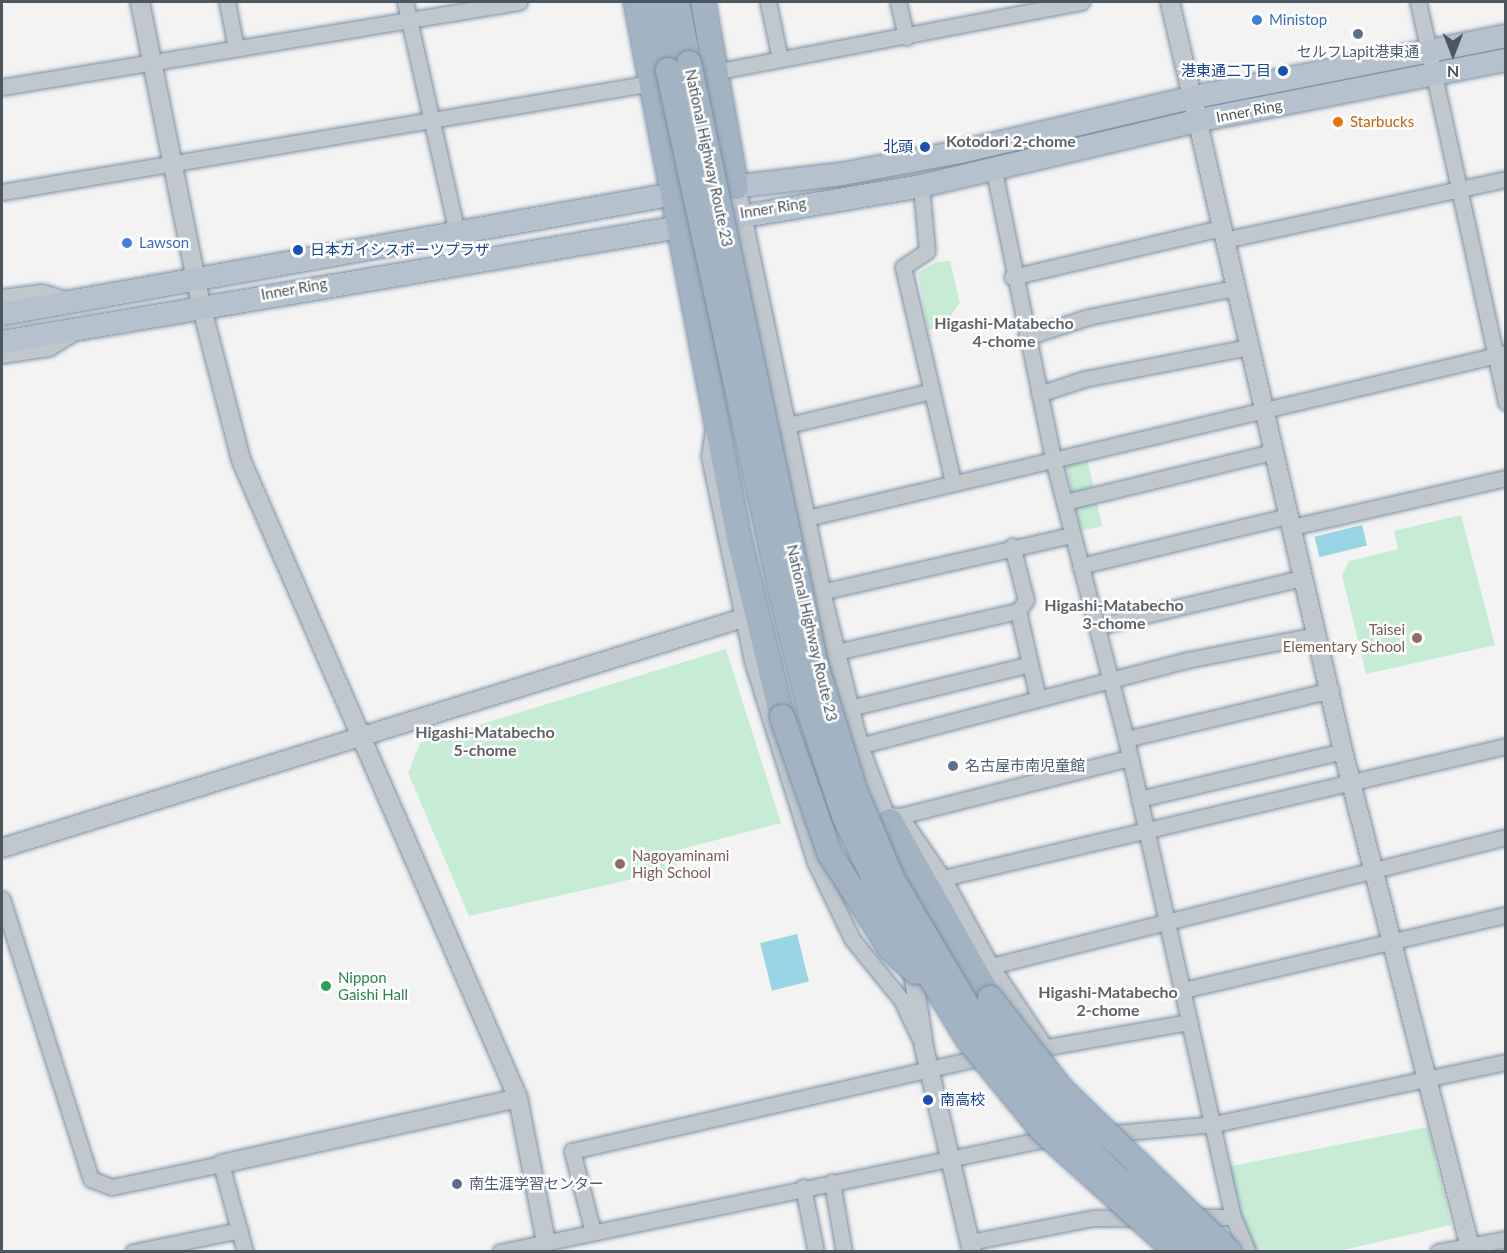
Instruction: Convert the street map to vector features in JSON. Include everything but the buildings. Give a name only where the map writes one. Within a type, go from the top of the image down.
[{"type":"highway","points":[[636,2],[716,406],[739,538],[782,717],[830,854],[850,891],[890,948],[934,988]]},
{"type":"highway","name":"National Highway Route 23","points":[[653,2],[722,334],[812,719],[844,816],[934,988],[1042,1130],[1177,1251]]},
{"type":"highway","name":"National Highway Route 23","points":[[677,2],[816,665],[859,801],[893,881],[974,1017],[1043,1103],[1114,1175],[1210,1251]]},
{"type":"highway","points":[[703,2],[719,71],[736,187]]},
{"type":"highway","points":[[893,817],[990,998],[1061,1089],[1229,1251]]},
{"type":"main road","name":"Inner Ring","points":[[2,314],[674,194],[736,187],[960,152],[1195,97],[1506,36]]},
{"type":"main road","name":"Inner Ring","points":[[2,342],[201,305],[678,223],[921,186],[994,171],[1200,120],[1506,60]]},
{"type":"street","points":[[140,2],[201,305],[242,460],[518,1098],[546,1242]]},
{"type":"street","points":[[227,2],[236,48]]},
{"type":"street","points":[[405,2],[430,123],[457,233]]},
{"type":"street","points":[[2,87],[519,2]]},
{"type":"street","points":[[768,2],[780,59]]},
{"type":"street","points":[[898,2],[906,37]]},
{"type":"street","points":[[719,71],[1082,2]]},
{"type":"street","points":[[1170,2],[1195,97],[1272,453],[1343,751],[1395,941],[1470,1247]]},
{"type":"street","points":[[1418,2],[1431,76],[1457,189],[1500,354],[1506,402]]},
{"type":"street","points":[[2,192],[173,161],[430,123],[652,83]]},
{"type":"street","points":[[994,171],[1012,277],[1053,459],[1071,535],[1099,626],[1126,739],[1233,1216],[1248,1251]]},
{"type":"street","points":[[1012,277],[1506,179]]},
{"type":"street","points":[[921,186],[927,251],[903,267],[953,482]]},
{"type":"street","points":[[736,187],[739,213],[784,426],[807,518],[821,592],[859,746],[893,817],[943,878],[991,966],[1045,1047]]},
{"type":"street","points":[[1026,337],[1088,317],[1235,288]]},
{"type":"street","points":[[2,297],[42,292],[75,302]]},
{"type":"street","points":[[2,355],[49,348],[80,328]]},
{"type":"street","points":[[1039,394],[1084,379],[1248,346]]},
{"type":"street","points":[[807,518],[1500,354]]},
{"type":"street","points":[[784,426],[932,391]]},
{"type":"street","points":[[716,406],[709,456],[743,618],[815,862],[852,939],[901,999],[924,1047]]},
{"type":"street","points":[[1065,502],[1272,453]]},
{"type":"street","points":[[1080,566],[1506,478]]},
{"type":"street","points":[[821,592],[1012,546],[1071,535]]},
{"type":"street","points":[[836,652],[1018,611],[1026,600],[1012,546]]},
{"type":"street","points":[[1099,626],[1302,578]]},
{"type":"street","points":[[1018,611],[1038,698]]},
{"type":"street","points":[[2,848],[743,618]]},
{"type":"street","points":[[859,746],[1110,679],[1316,635]]},
{"type":"street","points":[[849,708],[1030,664]]},
{"type":"street","points":[[1126,739],[1330,690]]},
{"type":"street","points":[[943,878],[1506,747]]},
{"type":"street","points":[[1139,799],[1343,751]]},
{"type":"street","points":[[893,817],[1130,758]]},
{"type":"street","points":[[893,817],[924,1047],[952,1156],[970,1249],[1094,1218],[1233,1216]]},
{"type":"street","points":[[991,966],[1376,867],[1506,837]]},
{"type":"street","points":[[2,899],[90,1179],[112,1186],[518,1098]]},
{"type":"street","points":[[1183,990],[1506,915]]},
{"type":"street","points":[[593,1232],[572,1150],[929,1066],[1189,1022]]},
{"type":"street","points":[[500,1251],[1027,1140],[1214,1124],[1506,1062]]},
{"type":"street","points":[[221,1164],[245,1251]]},
{"type":"street","points":[[832,1182],[844,1251]]},
{"type":"street","points":[[803,1187],[816,1251]]},
{"type":"street","points":[[133,1251],[240,1230]]},
{"type":"street","points":[[1438,1251],[1506,1239]]},
{"type":"green space","points":[[950,261],[960,303],[943,326],[928,330],[918,273],[936,262]]},
{"type":"green space","points":[[1087,458],[1094,489],[1073,494],[1066,463]]},
{"type":"green space","points":[[1096,498],[1102,526],[1081,531],[1075,507]]},
{"type":"green space","points":[[1461,515],[1495,645],[1366,674],[1342,575],[1349,561],[1398,549],[1394,531]]},
{"type":"green space","points":[[726,649],[781,823],[674,851],[677,869],[469,916],[408,773],[420,743]]},
{"type":"green space","points":[[1428,1127],[1451,1225],[1339,1251],[1258,1251],[1248,1242],[1226,1167]]},
{"type":"water","points":[[1362,525],[1367,545],[1320,557],[1314,537]]},
{"type":"water","points":[[797,934],[809,982],[772,991],[760,943]]},
{"type":"place","name":"Ministop","points":[[1257,20]]},
{"type":"place","name":"セルフLapit港東通","points":[[1358,34]]},
{"type":"place","name":"港東通二丁目","points":[[1283,71]]},
{"type":"place","name":"Starbucks","points":[[1338,122]]},
{"type":"place","name":"北頭","points":[[925,147]]},
{"type":"place","name":"Lawson","points":[[127,243]]},
{"type":"place","name":"日本ガイシスポーツプラザ","points":[[298,250]]},
{"type":"place","name":"Taisei Elementary School","points":[[1417,638]]},
{"type":"place","name":"名古屋市南児童館","points":[[953,766]]},
{"type":"place","name":"Nagoyaminami High School","points":[[620,864]]},
{"type":"place","name":"Nippon Gaishi Hall","points":[[326,986]]},
{"type":"place","name":"南高校","points":[[928,1100]]},
{"type":"place","name":"南生涯学習センター","points":[[457,1184]]},
{"type":"district","name":"Kotodori 2-chome","points":[[1011,141]]},
{"type":"district","name":"Higashi-Matabecho 4-chome","points":[[1004,332]]},
{"type":"district","name":"Higashi-Matabecho 3-chome","points":[[1114,614]]},
{"type":"district","name":"Higashi-Matabecho 5-chome","points":[[485,741]]},
{"type":"district","name":"Higashi-Matabecho 2-chome","points":[[1108,1001]]}]
